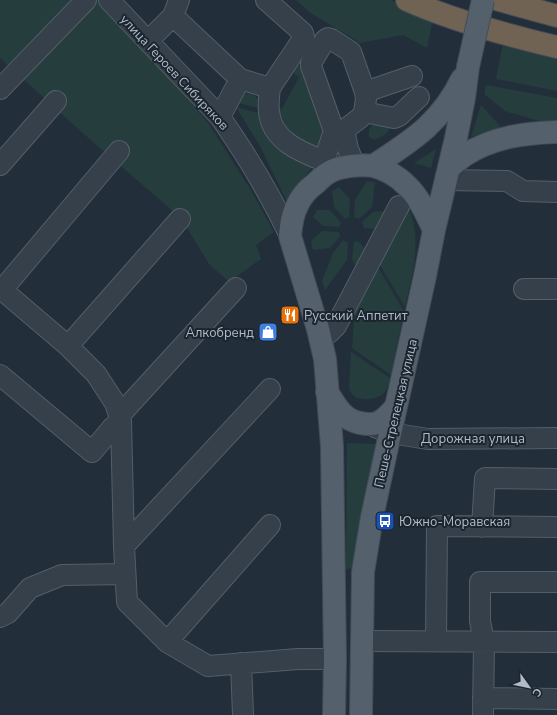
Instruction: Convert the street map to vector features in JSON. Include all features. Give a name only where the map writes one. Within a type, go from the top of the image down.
[{"type":"highway","points":[[406,0],[450,17],[502,33],[557,47]]},
{"type":"highway","points":[[499,0],[557,16]]},
{"type":"main road","points":[[364,166],[412,140],[430,125],[448,104],[457,90],[468,67],[483,0]]},
{"type":"main road","name":"Пеше-Стрелецкая улица","points":[[361,715],[363,572],[372,517],[464,98],[468,67]]},
{"type":"main road","points":[[447,174],[465,155],[504,137],[522,134],[557,132]]},
{"type":"main road","points":[[290,236],[296,206],[326,167],[340,168],[364,166],[395,176],[414,193],[434,230]]},
{"type":"main road","name":"улица Героев Сибиряков","points":[[290,236],[320,336],[325,359],[327,391]]},
{"type":"main road","points":[[327,391],[336,407],[344,416],[363,424],[375,424],[384,419],[396,407]]},
{"type":"main road","points":[[327,391],[332,446],[335,659],[334,715]]},
{"type":"street","points":[[0,89],[86,0]]},
{"type":"street","name":"улица Героев Сибиряков","points":[[109,0],[220,117],[275,205],[290,236]]},
{"type":"street","points":[[266,0],[303,33],[304,37],[270,88],[269,112],[275,130],[284,140],[295,148],[326,167],[339,130],[360,118],[364,112],[366,106],[365,92],[351,52],[331,39],[328,38],[325,40],[313,59],[312,66],[339,130],[348,149],[364,166]]},
{"type":"street","points":[[148,41],[176,8],[240,79],[270,88]]},
{"type":"street","points":[[365,92],[412,76]]},
{"type":"street","points":[[220,117],[240,79]]},
{"type":"street","points":[[0,165],[56,100]]},
{"type":"street","points":[[364,112],[394,118],[399,116],[413,103],[430,125]]},
{"type":"street","points":[[118,151],[1,289],[68,346],[96,374],[114,403],[120,419],[127,602],[167,642],[208,666],[298,659],[335,659]]},
{"type":"street","points":[[447,174],[472,179],[507,181],[523,191],[557,192]]},
{"type":"street","points":[[320,336],[329,333],[336,326],[399,206]]},
{"type":"street","points":[[68,346],[180,219]]},
{"type":"street","points":[[0,375],[92,452],[236,288]]},
{"type":"street","points":[[524,288],[557,289]]},
{"type":"street","points":[[124,546],[270,389]]},
{"type":"street","name":"Дорожная улица","points":[[368,423],[390,433],[428,439],[557,438]]},
{"type":"street","points":[[482,527],[484,478],[557,479]]},
{"type":"street","points":[[167,642],[270,525]]},
{"type":"street","points":[[436,641],[437,526],[557,527]]},
{"type":"street","points":[[0,617],[8,614],[30,588],[62,575],[125,574]]},
{"type":"street","points":[[557,582],[480,582],[480,621],[484,642],[483,707],[557,699]]},
{"type":"street","points":[[362,641],[557,642]]},
{"type":"street","points":[[241,663],[243,715]]},
{"type":"green space","points":[[0,0],[100,0],[112,11],[209,124],[252,192],[274,232],[256,245],[261,259],[229,282],[209,264],[181,218],[86,136],[0,58]]},
{"type":"green space","points":[[296,0],[391,0],[433,18],[427,48],[403,35],[360,43],[309,12]]},
{"type":"green space","points":[[503,43],[557,57],[557,91],[496,79]]},
{"type":"green space","points":[[299,64],[325,137],[322,152],[281,130],[276,106],[282,109],[299,77],[293,73]]},
{"type":"green space","points":[[486,85],[557,98],[557,121],[539,121],[505,111],[484,94]]},
{"type":"green space","points":[[248,93],[254,95],[258,99],[262,109],[235,102],[242,94]]},
{"type":"green space","points":[[481,105],[501,127],[471,137]]},
{"type":"green space","points":[[236,107],[262,114],[315,164],[301,181],[288,204],[261,148]]},
{"type":"green space","points":[[374,123],[389,126],[390,129],[385,134],[374,140],[369,137],[369,130]]},
{"type":"green space","points":[[436,149],[431,168],[414,163]]},
{"type":"green space","points":[[367,181],[375,182],[372,207],[359,219],[354,217],[355,200]]},
{"type":"green space","points":[[339,187],[350,199],[349,217],[345,219],[334,207],[332,191]]},
{"type":"green space","points":[[407,204],[412,217],[416,242],[411,281],[405,307],[378,262]]},
{"type":"green space","points":[[317,210],[330,210],[341,223],[339,227],[323,226],[313,217]]},
{"type":"green space","points":[[388,211],[379,229],[364,228],[362,222],[373,212]]},
{"type":"green space","points":[[322,231],[339,232],[340,237],[330,248],[313,250],[311,241]]},
{"type":"green space","points":[[343,240],[348,243],[347,260],[325,290],[322,281],[333,253]]},
{"type":"green space","points":[[358,241],[367,251],[357,271],[352,259],[354,242]]},
{"type":"green space","points":[[376,264],[404,311],[391,375],[352,348],[355,306]]},
{"type":"green space","points":[[351,352],[390,378],[387,388],[380,396],[364,399],[354,396],[351,393],[349,388]]},
{"type":"green space","points":[[347,443],[377,444],[354,568],[346,569]]},
{"type":"place","name":"Русский Аппетит","points":[[290,315]]},
{"type":"place","name":"Алкобренд","points":[[268,332]]},
{"type":"place","name":"Южно-Моравская","points":[[385,521]]}]
